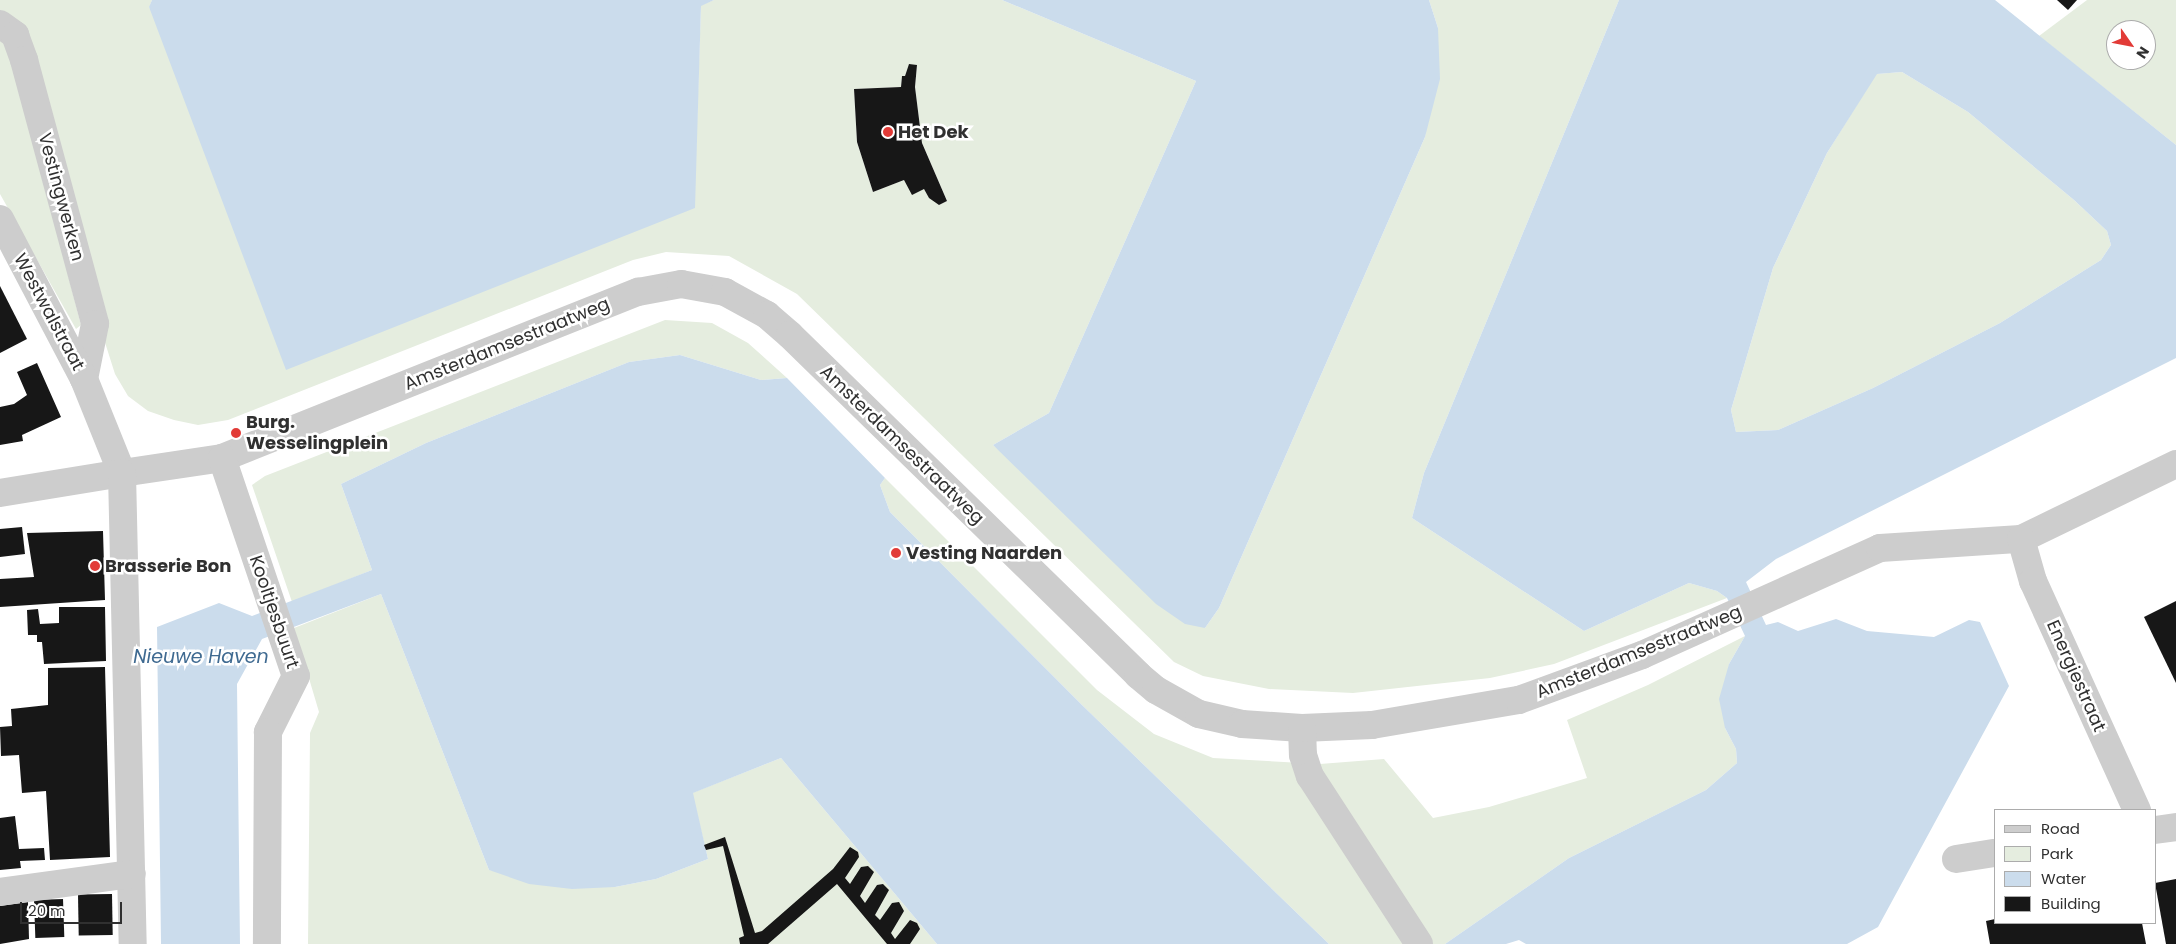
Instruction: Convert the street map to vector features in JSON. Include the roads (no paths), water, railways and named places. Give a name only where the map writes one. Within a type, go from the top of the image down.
[{"type":"street","name":"Vestingwerken","points":[[0,24],[15,35],[24,60],[95,324],[84,379]]},
{"type":"street","name":"Westwalstraat","points":[[0,219],[84,379],[122,473]]},
{"type":"street","name":"Amsterdamsestraatweg","points":[[0,494],[122,473],[191,465],[222,458],[638,292],[681,284],[703,286],[743,300],[790,335],[1156,690],[1199,714],[1218,720],[1302,728],[1390,723],[1511,702],[1575,682],[1728,617],[1880,548],[1989,544],[2021,539],[2176,464]]},
{"type":"street","name":"Kooltjesbuurt","points":[[222,458],[296,676],[268,732],[268,944]]},
{"type":"street","points":[[122,473],[133,944]]},
{"type":"street","name":"Energiestraat","points":[[2021,539],[2033,581],[2137,809]]},
{"type":"street","points":[[1302,728],[1304,756],[1310,776],[1419,944]]},
{"type":"street","points":[[2156,830],[2176,827]]},
{"type":"street","points":[[1956,859],[1994,853]]},
{"type":"street","points":[[0,892],[132,874]]},
{"type":"water","points":[[152,0],[714,0],[701,6],[695,208],[286,370],[149,7]]},
{"type":"water","points":[[1002,0],[1429,0],[1438,28],[1440,79],[1425,137],[1219,608],[1205,628],[1185,624],[1156,604],[993,445],[1049,413],[1196,81]]},
{"type":"water","points":[[1619,0],[1995,0],[2176,145],[2176,358],[1776,559],[1746,582],[1766,625],[1778,622],[1798,631],[1836,619],[1867,631],[1934,637],[1969,620],[1980,622],[2009,686],[1878,927],[1847,944],[1526,944],[1519,940],[1506,944],[1445,944],[1569,858],[1706,790],[1737,763],[1736,749],[1725,728],[1719,699],[1729,664],[1745,636],[1727,598],[1717,591],[1689,583],[1584,631],[1412,518],[1424,473]],"holes":[[[1902,72],[1968,112],[2074,200],[2107,231],[2111,245],[2101,260],[2000,323],[1873,388],[1778,430],[1736,432],[1731,410],[1773,268],[1827,153],[1877,74]]]},
{"type":"water","name":"Nieuwe Haven","points":[[680,355],[761,380],[787,378],[885,478],[880,485],[890,512],[1082,705],[1329,944],[937,944],[781,758],[693,793],[708,859],[656,879],[615,887],[572,889],[529,884],[489,870],[381,594],[262,639],[237,684],[240,944],[161,944],[157,627],[219,603],[252,616],[372,570],[341,484],[426,443],[629,362]]},
{"type":"place","name":"Het Dek","points":[[888,132]]},
{"type":"place","name":"Burg. Wesselingplein","points":[[236,433]]},
{"type":"place","name":"Vesting Naarden","points":[[896,553]]},
{"type":"place","name":"Brasserie Bon","points":[[95,566]]}]
